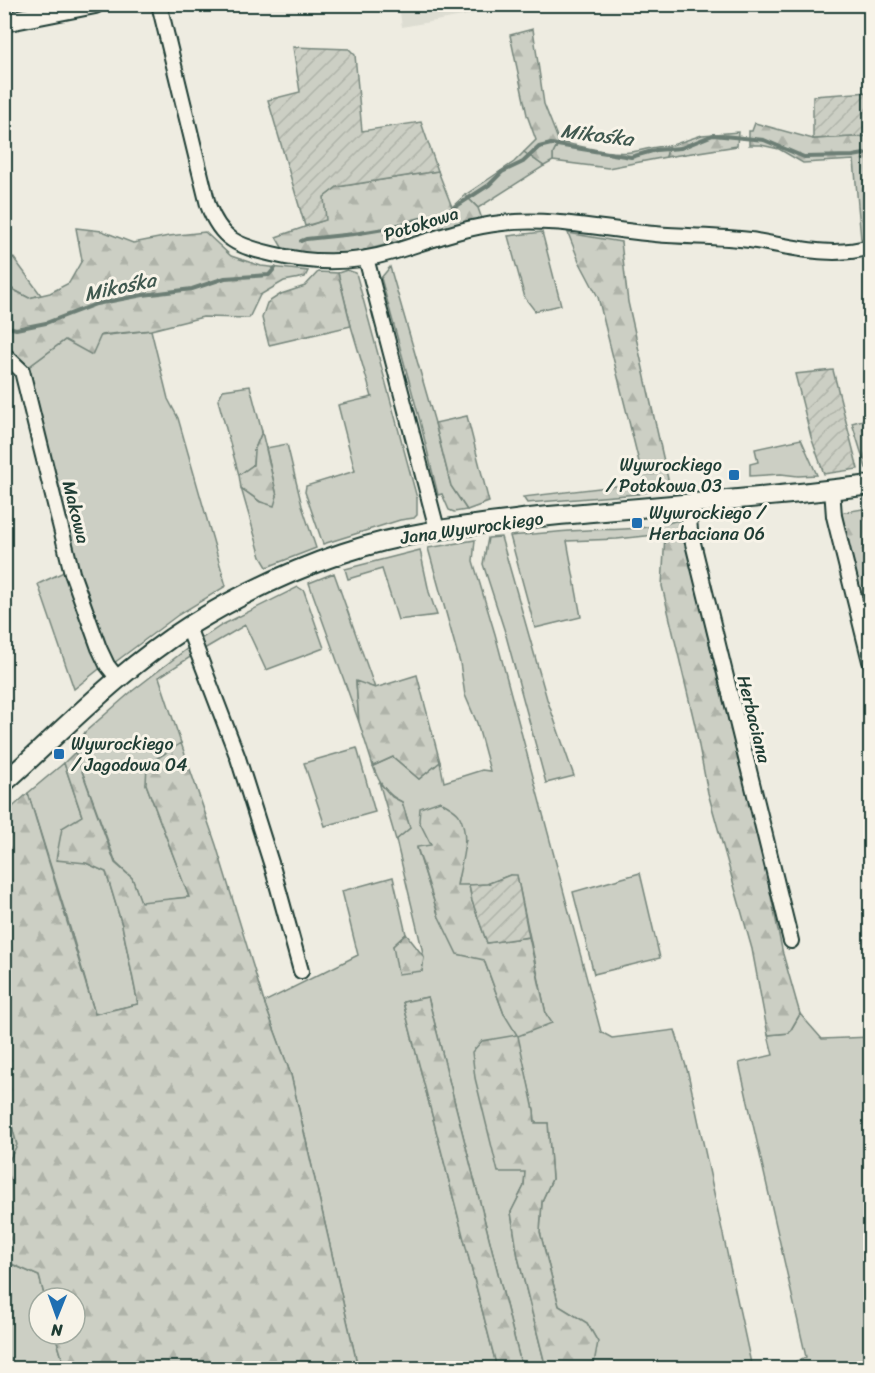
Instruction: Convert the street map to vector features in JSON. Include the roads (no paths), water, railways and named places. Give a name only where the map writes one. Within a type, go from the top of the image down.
[{"type":"street","points":[[4,22],[95,4]]},
{"type":"street","name":"Potokowa","points":[[159,4],[208,205],[214,222],[225,236],[239,245],[305,261],[339,261],[391,253],[453,232],[479,226],[526,222],[655,234],[726,237],[830,253],[870,247]]},
{"type":"street","points":[[366,258],[437,529]]},
{"type":"street","name":"Makowa","points":[[4,354],[22,371],[72,573],[99,648],[107,665],[118,679]]},
{"type":"street","name":"Jana Wywrockiego","points":[[4,783],[118,679],[188,627],[262,586],[344,552],[437,529],[870,485]]},
{"type":"street","points":[[832,489],[834,516],[870,661]]},
{"type":"street","name":"Herbaciana","points":[[688,504],[690,531],[791,941]]},
{"type":"street","points":[[188,627],[224,716],[238,758],[272,866],[301,970]]},
{"type":"waterway","name":"Mikośka","points":[[301,241],[384,229],[449,211],[489,185],[502,172],[523,162],[539,147],[551,144],[631,157],[656,150],[681,148],[713,135],[764,140],[804,157],[853,156],[870,153]]},
{"type":"waterway","name":"Mikośka","points":[[4,326],[16,329],[46,323],[96,304],[192,289],[225,278],[269,275],[275,268]]},
{"type":"place","name":"Wywrockiego / Potokowa 03","points":[[734,475]]},
{"type":"place","name":"Wywrockiego / Herbaciana 06","points":[[637,523]]},
{"type":"place","name":"Wywrockiego / Jagodowa 04","points":[[59,754]]}]
